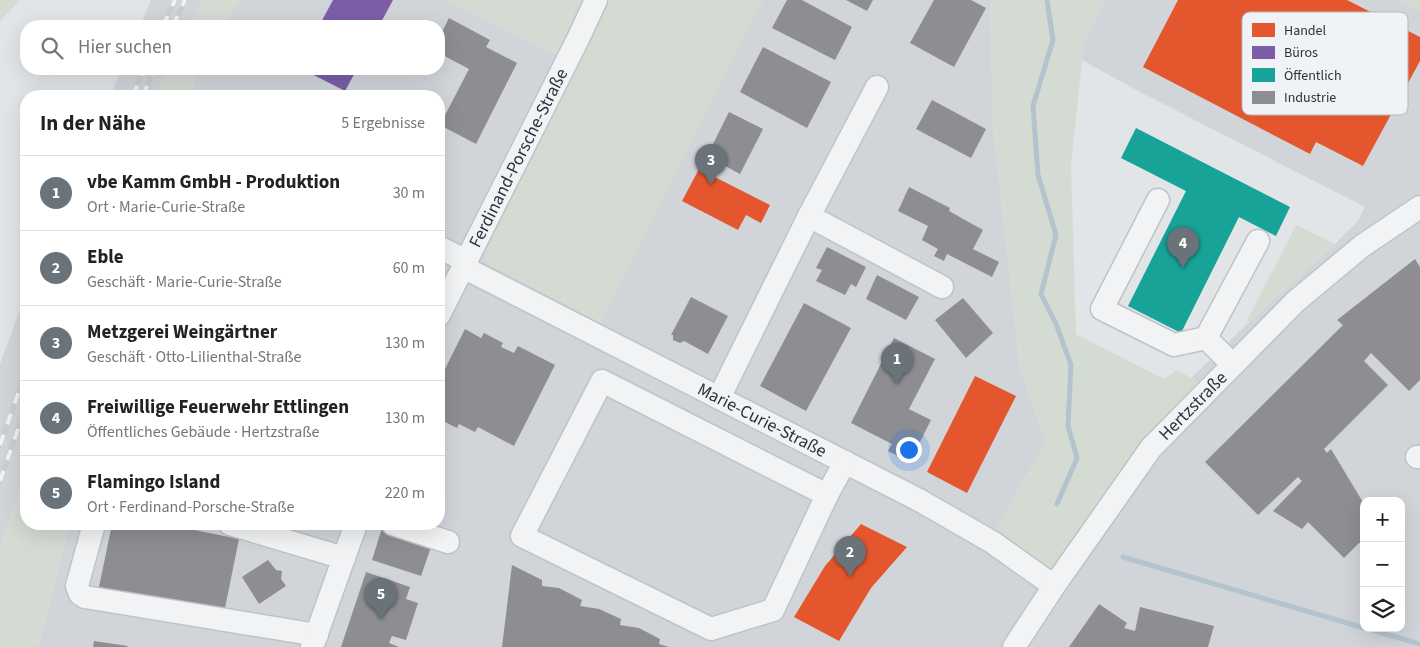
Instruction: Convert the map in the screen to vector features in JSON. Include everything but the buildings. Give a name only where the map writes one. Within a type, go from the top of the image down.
[{"type":"street","name":"Ferdinand-Porsche-Straße","points":[[445,303],[596,0]]},
{"type":"street","points":[[719,398],[877,87]]},
{"type":"street","points":[[1158,200],[1102,309],[1174,344],[1206,338]]},
{"type":"street","name":"Hertzstraße","points":[[1014,647],[1054,586],[1151,448],[1296,302],[1362,246],[1420,207]]},
{"type":"street","points":[[810,216],[942,287]]},
{"type":"street","points":[[1206,338],[1258,241]]},
{"type":"street","name":"Marie-Curie-Straße","points":[[445,250],[465,264],[719,398],[919,500],[992,542],[1054,586]]},
{"type":"street","points":[[1206,338],[1233,365]]},
{"type":"street","points":[[827,495],[602,381],[522,536],[711,629],[773,610],[827,495],[845,462]]},
{"type":"street","points":[[92,530],[77,586],[80,594],[85,597],[315,641],[354,530]]},
{"type":"street","points":[[250,530],[344,558]]},
{"type":"street","points":[[411,530],[448,542]]},
{"type":"shaded area","points":[[0,0],[20,0],[0,21]]},
{"type":"shaded area","points":[[151,0],[202,0],[192,20],[143,20]]},
{"type":"shaded area","points":[[202,0],[242,0],[225,20],[192,20]]},
{"type":"shaded area","points":[[242,0],[990,0],[993,126],[1020,369],[1046,441],[993,535],[1148,436],[1199,382],[1191,378],[1335,244],[1357,222],[1365,207],[1136,90],[1082,60],[1089,0],[1420,0],[1420,647],[38,647],[68,530],[445,530],[445,90],[191,90],[197,75],[445,75],[445,20],[225,20]]},
{"type":"shaded area","points":[[445,0],[763,0],[600,323],[487,263],[486,250],[578,66]]},
{"type":"shaded area","points":[[990,0],[1105,0],[1084,43],[1071,165],[1076,334],[1164,379],[1177,370],[1200,383],[1148,436],[1049,572],[993,535],[1046,441],[1020,369],[993,126]]},
{"type":"shaded area","points":[[1396,0],[1420,0],[1420,12]]},
{"type":"shaded area","points":[[119,75],[166,75],[159,90],[113,90]]},
{"type":"shaded area","points":[[166,75],[197,75],[191,90],[159,90]]},
{"type":"shaded area","points":[[1296,225],[1335,244],[1249,322],[1247,321]]},
{"type":"shaded area","points":[[20,309],[20,487],[0,548],[0,364]]},
{"type":"shaded area","points":[[20,487],[20,530],[68,530],[38,647],[0,647],[0,548]]},
{"type":"waterway","points":[[1047,0],[1053,40],[1033,106],[1038,175],[1056,235],[1041,294],[1056,324],[1071,365],[1068,426],[1077,458],[1057,504]]},
{"type":"waterway","points":[[1123,557],[1360,627]]},
{"type":"waterway","points":[[1379,632],[1420,644]]},
{"type":"railway","points":[[166,20],[175,0]]},
{"type":"railway","points":[[176,20],[185,0]]},
{"type":"railway","points":[[135,90],[142,75]]},
{"type":"railway","points":[[145,90],[152,75]]},
{"type":"railway","points":[[0,445],[20,388]]},
{"type":"railway","points":[[0,481],[20,423]]},
{"type":"place","name":"Metzgerei Weingärtner","points":[[711,185]]},
{"type":"place","name":"Freiwillige Feuerwehr Ettlingen","points":[[1183,268]]},
{"type":"place","name":"vbe Kamm GmbH - Produktion","points":[[897,384]]},
{"type":"place","name":"Eble","points":[[850,577]]},
{"type":"place","name":"Flamingo Island","points":[[381,619]]}]
